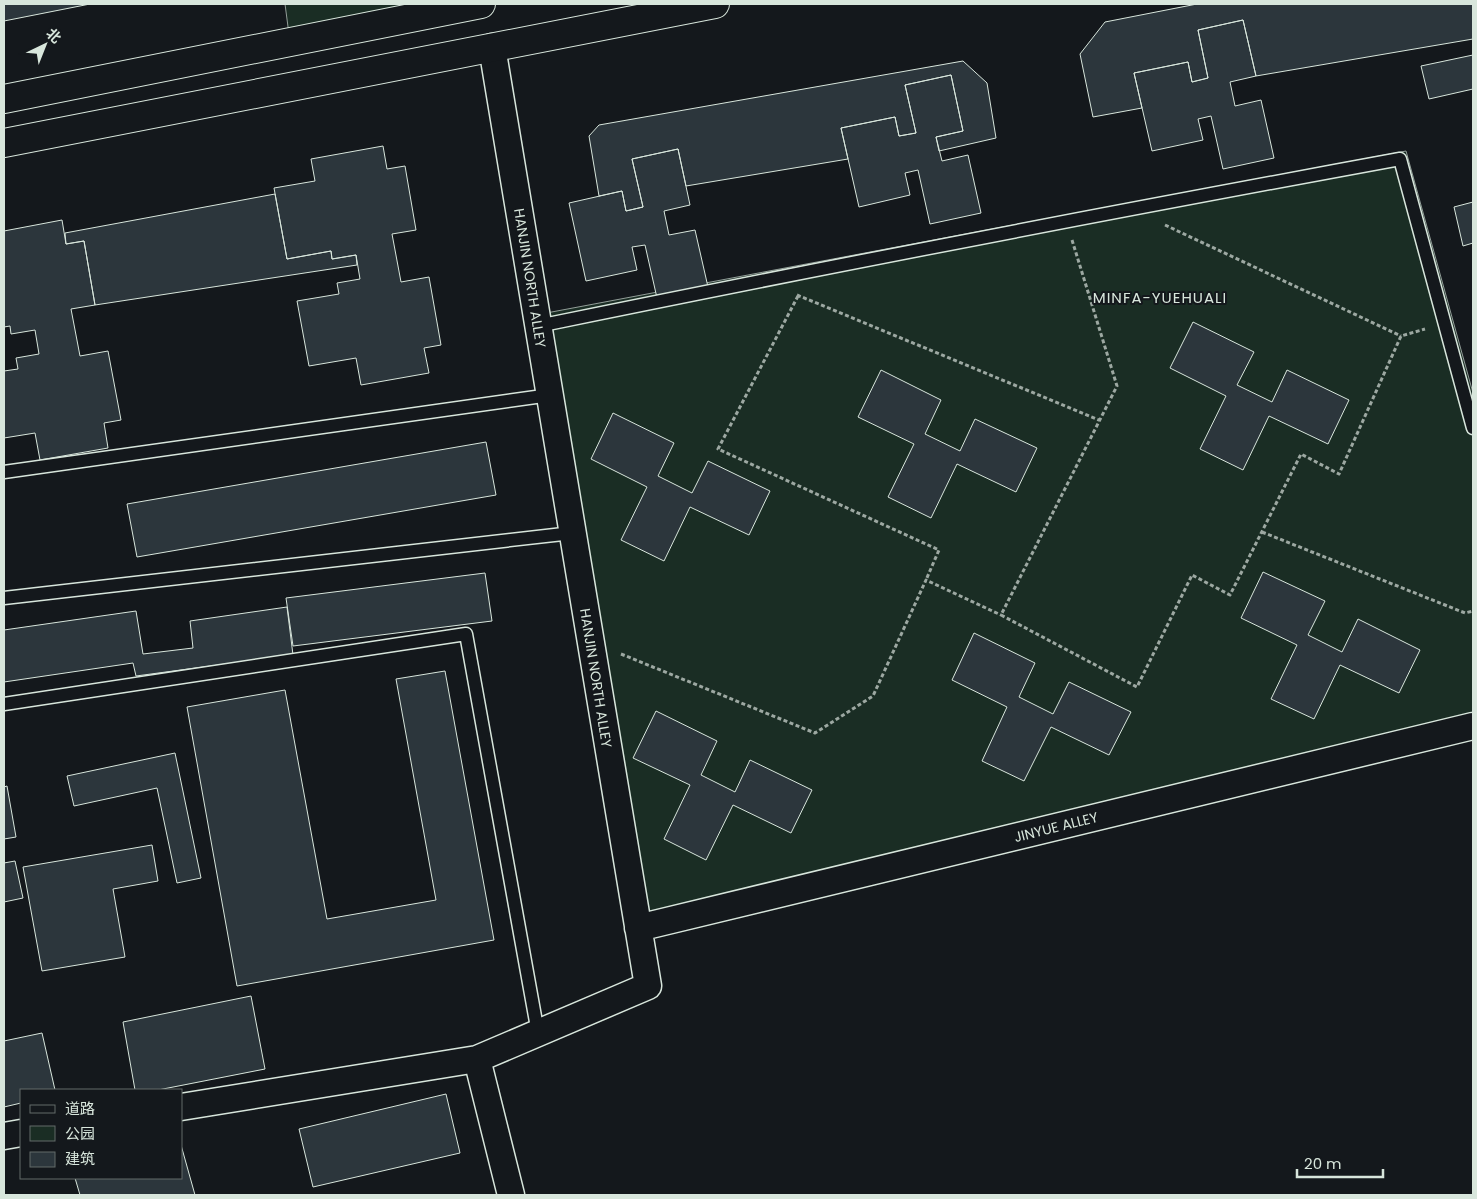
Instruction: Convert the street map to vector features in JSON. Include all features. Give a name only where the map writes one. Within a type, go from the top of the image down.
[{"type":"main road","points":[[4,99],[480,4]]},
{"type":"main road","points":[[4,143],[715,4]]},
{"type":"street","name":"HANJIN NORTH ALLEY","points":[[182,1107],[477,1059],[648,986],[492,48]]},
{"type":"street","name":"JINYUE ALLEY","points":[[638,928],[1473,726]]},
{"type":"street","points":[[477,1059],[511,1195]]},
{"type":"street","points":[[4,1136],[20,1134]]},
{"type":"lane","points":[[538,326],[1066,220],[1400,159],[1473,428]]},
{"type":"lane","points":[[4,472],[550,395]]},
{"type":"lane","points":[[4,598],[572,533]]},
{"type":"lane","points":[[4,704],[466,634],[538,1033]]},
{"type":"path","points":[[1131,209],[1401,336],[1445,323]]},
{"type":"path","points":[[1001,615],[1116,386],[1066,220]]},
{"type":"path","points":[[755,281],[798,296],[1099,420]]},
{"type":"path","points":[[590,641],[815,733],[873,696],[939,550],[718,449],[798,296]]},
{"type":"path","points":[[926,580],[1001,615],[1137,687],[1192,574],[1230,595],[1301,454],[1339,474],[1401,336]]},
{"type":"path","points":[[1262,532],[1465,613],[1473,611]]},
{"type":"green space","points":[[285,4],[481,4],[290,42]]},
{"type":"green space","points":[[1406,151],[1473,393],[1473,722],[649,917],[541,314]]},
{"type":"building","points":[[4,4],[90,4],[4,21]]},
{"type":"building","points":[[1197,4],[1473,4],[1473,39],[1256,76],[1243,20],[1198,30],[1208,78],[1192,82],[1188,62],[1134,73],[1142,108],[1093,117],[1080,54],[1105,22]]},
{"type":"building","points":[[1243,20],[1256,76],[1230,82],[1235,106],[1261,100],[1274,158],[1223,169],[1211,116],[1198,119],[1203,140],[1152,151],[1134,73],[1188,62],[1192,82],[1208,78],[1198,30]]},
{"type":"building","points":[[1473,55],[1473,89],[1429,99],[1421,66]]},
{"type":"building","points":[[963,61],[987,83],[996,138],[939,151],[936,137],[963,131],[951,75],[905,85],[916,133],[899,136],[895,117],[841,128],[848,159],[686,186],[678,149],[632,159],[643,207],[626,211],[622,191],[599,196],[589,136],[599,125]]},
{"type":"building","points":[[951,75],[963,131],[936,137],[942,161],[968,155],[981,213],[930,224],[918,170],[905,173],[910,195],[859,207],[841,128],[895,117],[899,136],[916,133],[905,85]]},
{"type":"building","points":[[383,146],[387,169],[405,166],[416,230],[392,234],[401,282],[429,277],[441,345],[424,348],[429,373],[361,385],[356,358],[309,366],[297,301],[339,294],[337,283],[360,279],[356,255],[332,259],[331,251],[287,259],[274,188],[315,181],[311,159]]},
{"type":"building","points":[[678,149],[690,205],[664,211],[669,235],[695,230],[708,287],[657,298],[645,245],[632,247],[637,270],[586,281],[569,203],[622,191],[626,211],[643,207],[632,159]]},
{"type":"building","points":[[275,194],[287,259],[331,251],[332,259],[356,255],[357,265],[95,305],[84,241],[66,244],[65,233]]},
{"type":"building","points":[[1473,202],[1473,243],[1463,246],[1454,207]]},
{"type":"building","points":[[62,220],[66,244],[84,241],[95,305],[71,309],[80,356],[108,351],[121,420],[104,423],[108,448],[40,460],[35,433],[4,438],[4,371],[18,369],[16,358],[39,354],[35,330],[11,334],[10,326],[4,327],[4,231]]},
{"type":"building","points":[[1193,322],[1254,352],[1237,385],[1272,402],[1287,370],[1349,400],[1328,444],[1269,416],[1243,470],[1200,449],[1226,396],[1170,368]]},
{"type":"building","points":[[881,370],[941,400],[925,434],[960,451],[975,419],[1037,448],[1016,492],[957,464],[931,518],[888,497],[914,444],[858,417]]},
{"type":"building","points":[[613,413],[674,443],[658,476],[692,493],[708,461],[770,491],[749,535],[690,507],[664,561],[621,540],[647,487],[591,459]]},
{"type":"building","points":[[486,442],[496,495],[137,557],[127,504]]},
{"type":"building","points":[[1263,572],[1325,601],[1308,635],[1342,652],[1358,619],[1420,650],[1399,693],[1340,665],[1314,719],[1271,699],[1297,645],[1241,618]]},
{"type":"building","points":[[485,573],[492,621],[293,646],[286,598]]},
{"type":"building","points":[[287,607],[293,655],[136,676],[133,663],[4,682],[4,630],[136,611],[143,654],[193,648],[190,621]]},
{"type":"building","points":[[974,633],[1035,663],[1019,697],[1053,714],[1069,682],[1131,712],[1109,755],[1051,727],[1024,781],[982,761],[1007,707],[952,680]]},
{"type":"building","points":[[445,671],[494,940],[237,986],[187,707],[285,690],[327,919],[436,900],[396,679]]},
{"type":"building","points":[[656,711],[717,741],[701,775],[735,792],[750,760],[812,790],[791,833],[733,805],[706,860],[664,839],[690,785],[633,758]]},
{"type":"building","points":[[175,753],[201,878],[177,883],[157,788],[74,806],[67,776]]},
{"type":"building","points":[[7,786],[16,837],[4,839],[4,787]]},
{"type":"building","points":[[152,845],[158,881],[113,889],[125,957],[42,971],[23,867]]},
{"type":"building","points":[[15,861],[23,898],[4,902],[4,863]]},
{"type":"building","points":[[251,996],[265,1069],[163,1089],[135,1089],[123,1022]]},
{"type":"building","points":[[42,1033],[55,1089],[20,1089],[20,1103],[4,1107],[4,1041]]},
{"type":"building","points":[[446,1094],[460,1153],[313,1187],[299,1129]]},
{"type":"building","points":[[182,1149],[195,1195],[80,1195],[75,1179],[182,1179]]},
{"type":"district","name":"MINFA-YUEHUALI","points":[[1160,298]]}]
